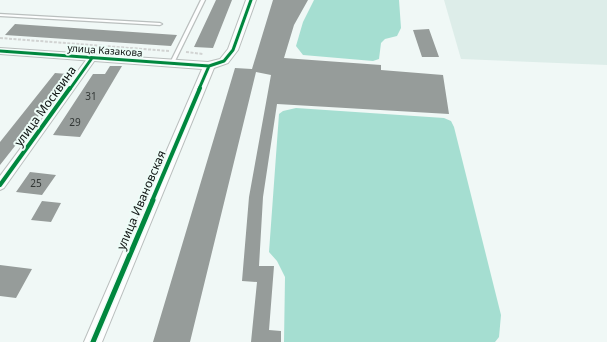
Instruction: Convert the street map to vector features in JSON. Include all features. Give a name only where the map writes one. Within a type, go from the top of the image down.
[{"type":"street","points":[[207,60],[224,61],[233,50],[251,0]]},
{"type":"street","name":"улица Казакова","points":[[1,52],[172,63],[207,60]]},
{"type":"street","name":"улица Москвина","points":[[0,185],[92,58]]},
{"type":"street","name":"улица Ивановская","points":[[93,342],[207,60]]},
{"type":"lane","points":[[172,63],[203,0]]},
{"type":"lane","points":[[0,15],[160,24]]},
{"type":"path","points":[[0,38],[178,52],[207,60]]},
{"type":"shaded area","points":[[444,0],[607,0],[607,65],[461,59]]},
{"type":"green space","points":[[314,0],[399,0],[401,28],[397,36],[385,39],[381,43],[379,59],[373,61],[303,55],[296,46],[303,22]]},
{"type":"green space","points":[[296,108],[444,118],[451,121],[454,127],[501,315],[499,337],[495,342],[284,342],[285,277],[277,261],[269,252],[279,114],[283,111]]},
{"type":"building","points":[[216,0],[232,0],[213,48],[194,47]]},
{"type":"building","points":[[273,0],[308,0],[294,25],[284,58],[381,65],[381,70],[443,75],[449,114],[277,104],[263,197],[259,266],[274,266],[269,330],[281,331],[281,342],[251,342],[257,282],[242,281],[249,197],[271,75],[256,72],[190,342],[153,342],[235,68],[252,69]]},
{"type":"building","points":[[15,24],[177,35],[171,46],[5,35]]},
{"type":"building","points":[[429,29],[439,57],[422,57],[413,30]]},
{"type":"building","points":[[110,66],[122,66],[80,137],[53,135],[93,74],[105,74]]},
{"type":"building","points":[[55,73],[67,74],[44,104],[48,104],[0,165],[0,142]]},
{"type":"building","points":[[30,172],[56,175],[42,195],[16,192]]},
{"type":"building","points":[[42,201],[61,203],[51,222],[31,220]]},
{"type":"building","points":[[0,265],[32,269],[16,298],[0,296]]},
{"type":"cycle path","points":[[0,51],[209,66],[224,61],[233,50],[251,0]]},
{"type":"cycle path","points":[[0,185],[92,58]]},
{"type":"cycle path","points":[[93,342],[209,66]]}]
